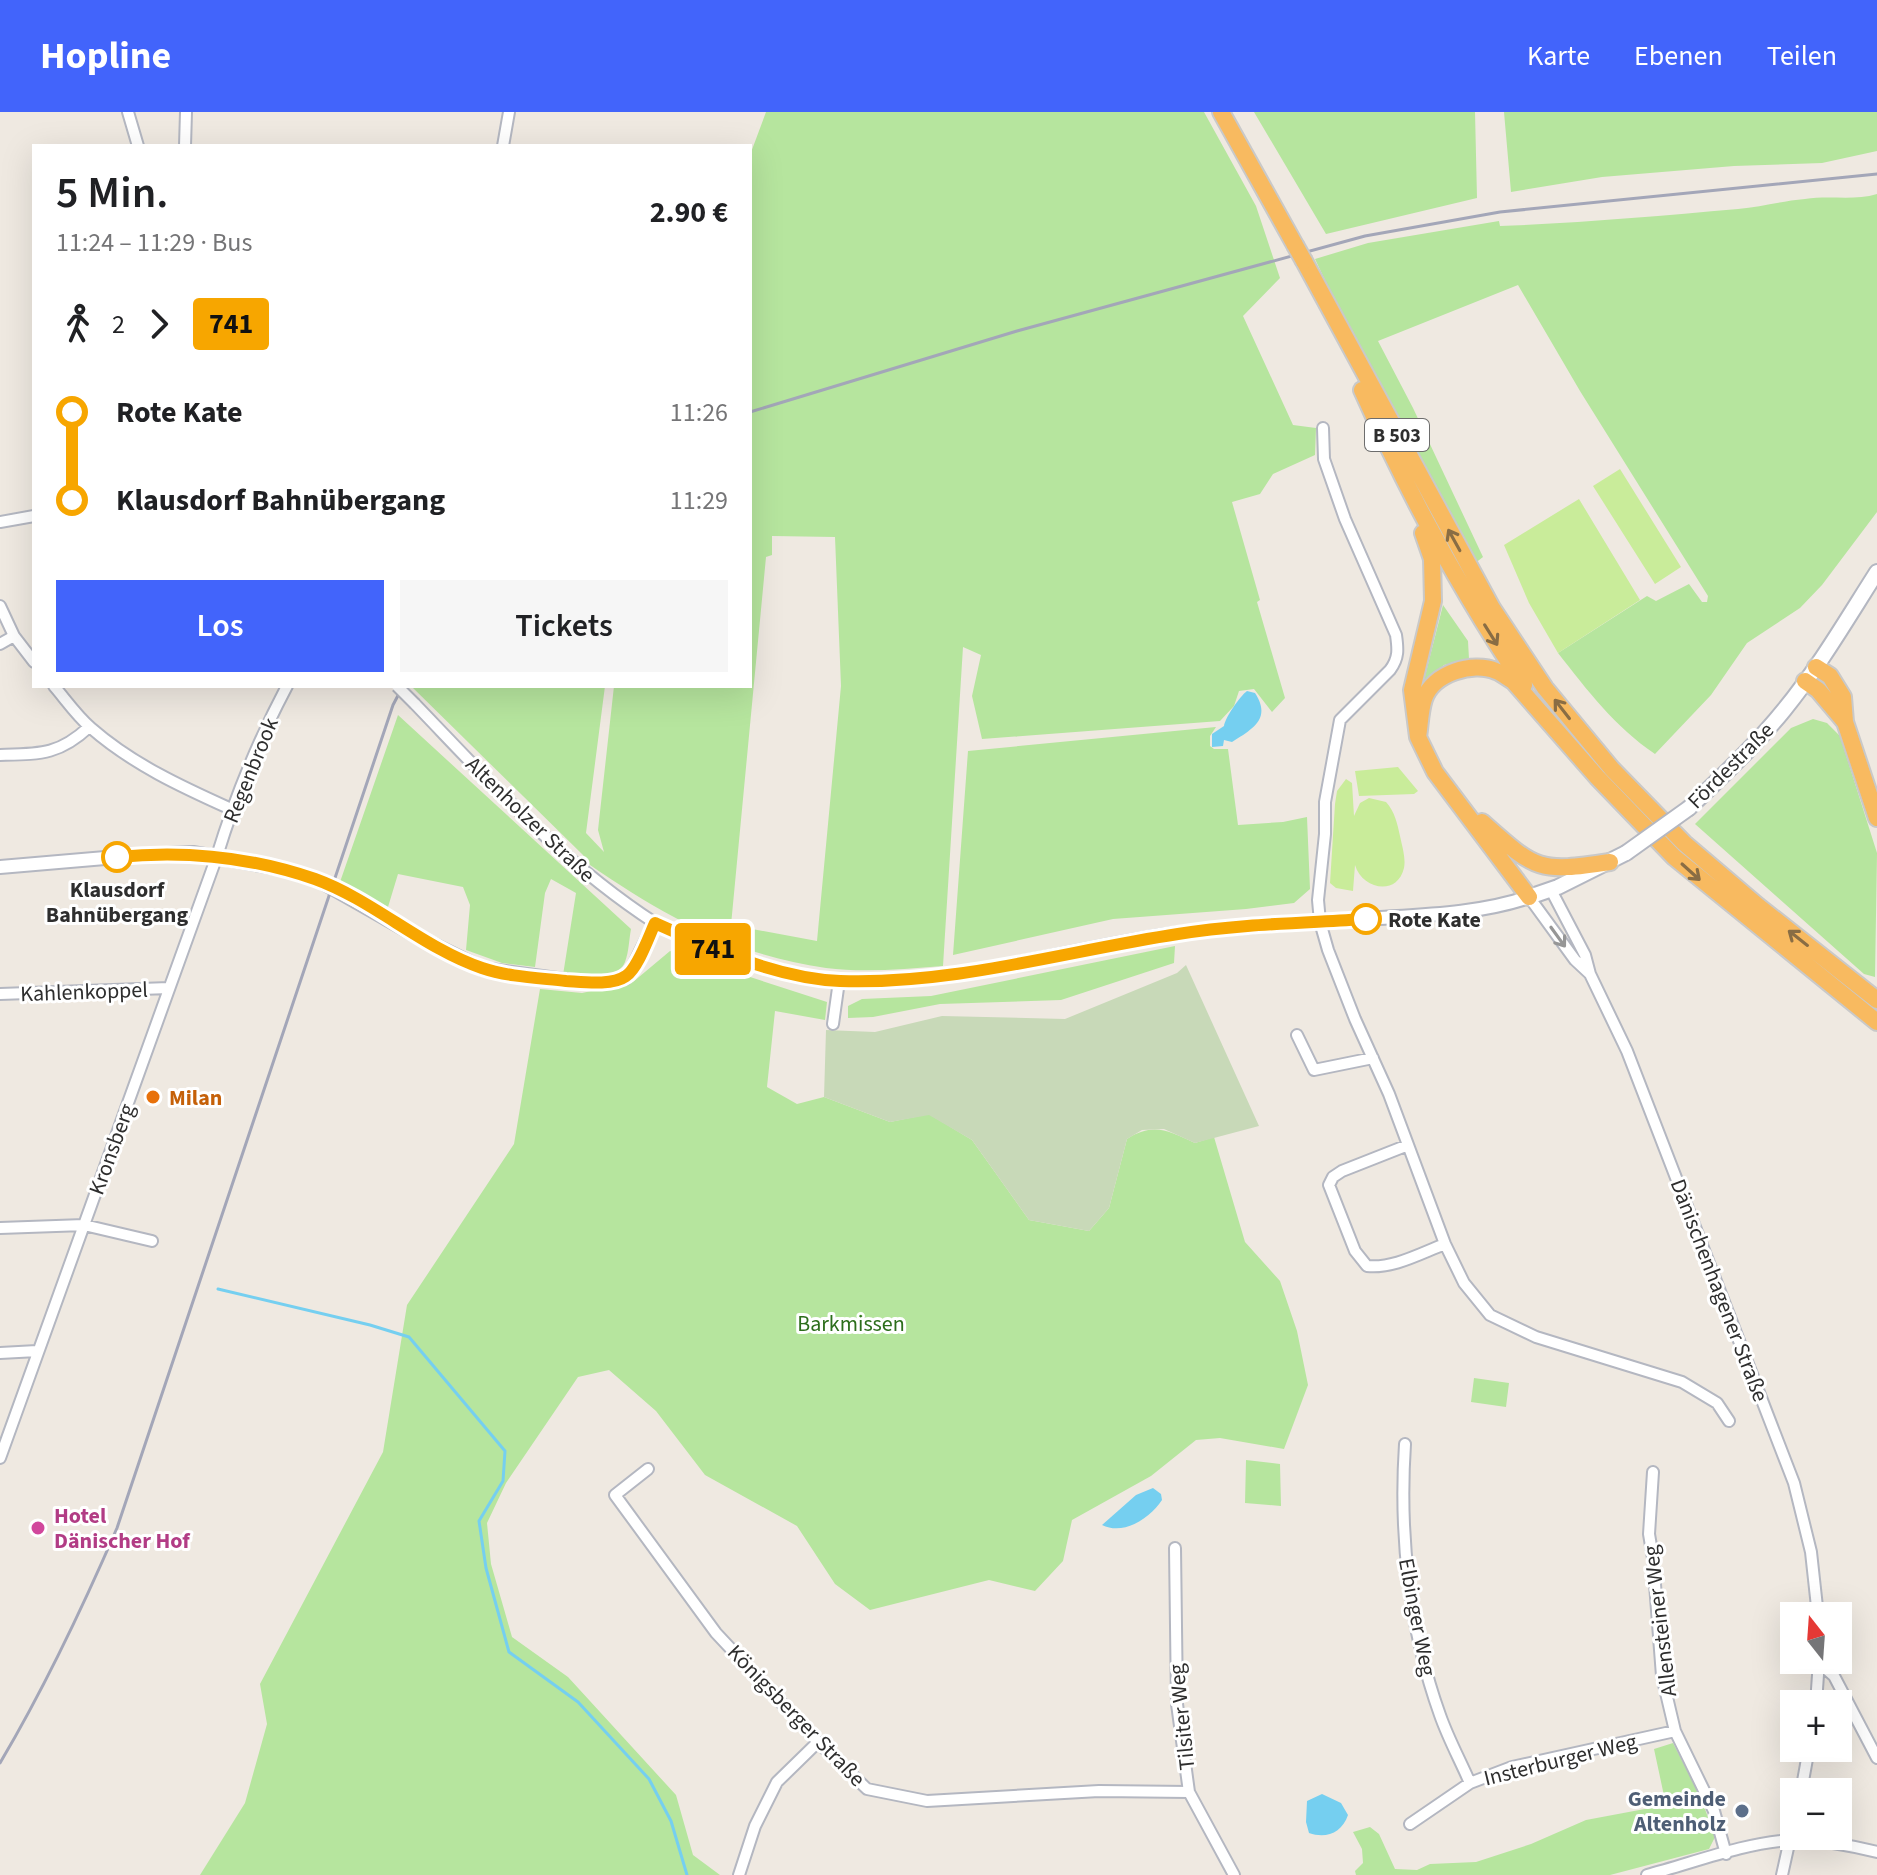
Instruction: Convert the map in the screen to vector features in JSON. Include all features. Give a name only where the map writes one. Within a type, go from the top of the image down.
[{"type":"highway","name":"B 503","points":[[1221,112],[1492,608],[1545,688],[1612,769],[1684,843],[1877,1000]]},
{"type":"highway","name":"B 503","points":[[1304,261],[1412,494],[1491,635],[1530,694],[1597,777],[1699,879],[1877,1022]]},
{"type":"highway","points":[[1412,494],[1432,559],[1433,601],[1412,690],[1422,751],[1529,897]]},
{"type":"highway","points":[[1816,667],[1830,676],[1839,689],[1845,704],[1845,722],[1877,818]]},
{"type":"highway","points":[[1418,737],[1425,696],[1436,682],[1454,671],[1472,668],[1495,670],[1513,681],[1597,777]]},
{"type":"highway","points":[[1805,681],[1818,690],[1845,722]]},
{"type":"highway","points":[[1454,797],[1525,860],[1549,868],[1610,862]]},
{"type":"highway","points":[[1525,860],[1530,875],[1529,897]]},
{"type":"highway","points":[[1855,981],[1877,990]]},
{"type":"main road","name":"Fördestraße","points":[[1529,897],[1610,862],[1689,808],[1743,756],[1783,711],[1816,667],[1877,572]]},
{"type":"street","points":[[128,112],[137,144]]},
{"type":"street","points":[[185,144],[186,112]]},
{"type":"street","points":[[503,144],[509,112]]},
{"type":"street","points":[[1323,428],[1324,459],[1345,519],[1396,635],[1398,650],[1390,670],[1340,720],[1325,802],[1318,900],[1320,922],[1328,950],[1445,1244],[1464,1283],[1490,1315],[1536,1337],[1682,1382],[1717,1403],[1729,1421]]},
{"type":"street","points":[[0,522],[32,516]]},
{"type":"street","points":[[0,606],[14,636],[32,659]]},
{"type":"street","points":[[0,644],[14,636]]},
{"type":"street","points":[[56,688],[89,727],[116,748],[166,780],[231,809]]},
{"type":"street","name":"Regenbrook","points":[[217,856],[231,809],[267,723],[286,688]]},
{"type":"street","name":"Altenholzer Straße","points":[[399,688],[577,867],[655,923],[711,948],[795,974],[839,981],[926,978],[1180,933],[1437,914],[1508,904],[1529,897]]},
{"type":"street","points":[[0,755],[36,755],[56,751],[89,727]]},
{"type":"street","points":[[0,867],[193,853],[283,869],[320,881],[422,939],[483,969],[539,978],[592,982],[625,978],[655,923]]},
{"type":"street","name":"Kronsberg","points":[[0,1458],[217,856]]},
{"type":"street","name":"Dänischenhagener Straße","points":[[1551,890],[1585,955],[1590,974],[1627,1051],[1794,1483],[1811,1552],[1816,1602]]},
{"type":"street","name":"Dänischenhagener Straße","points":[[1529,897],[1575,960],[1590,974]]},
{"type":"street","points":[[833,1024],[839,981]]},
{"type":"street","name":"Kahlenkoppel","points":[[0,994],[169,988]]},
{"type":"street","points":[[1297,1035],[1314,1070],[1373,1058]]},
{"type":"street","points":[[1408,1145],[1342,1171],[1333,1177],[1329,1185],[1355,1251],[1367,1266],[1377,1268],[1392,1264],[1445,1244]]},
{"type":"street","points":[[0,1228],[84,1225],[152,1241]]},
{"type":"street","points":[[0,1353],[37,1351]]},
{"type":"street","name":"Elbinger Weg","points":[[1405,1444],[1404,1543],[1418,1632],[1441,1719],[1470,1783]]},
{"type":"street","name":"Königsberger Straße","points":[[648,1469],[615,1495],[716,1633],[818,1742],[867,1789],[927,1801],[1099,1791],[1189,1792]]},
{"type":"street","name":"Allensteiner Weg","points":[[1653,1472],[1649,1534],[1662,1676],[1675,1731],[1714,1811],[1726,1854]]},
{"type":"street","name":"Tilsiter Weg","points":[[1175,1548],[1177,1704],[1189,1792],[1234,1875]]},
{"type":"street","points":[[1832,1674],[1877,1758]]},
{"type":"street","name":"Insterburger Weg","points":[[1410,1824],[1470,1783],[1524,1764],[1675,1731]]},
{"type":"street","points":[[739,1875],[755,1826],[777,1782],[818,1742]]},
{"type":"street","points":[[1647,1875],[1780,1842]]},
{"type":"street","points":[[1852,1847],[1877,1852]]},
{"type":"street","points":[[1782,1875],[1788,1850]]},
{"type":"green space","points":[[766,112],[1204,112],[1256,206],[1280,278],[1243,316],[1293,425],[1316,428],[1315,455],[1273,474],[1260,494],[1232,502],[1285,698],[1272,712],[1254,689],[1239,691],[1234,706],[1220,721],[982,739],[972,696],[981,655],[963,647],[943,966],[855,970],[826,968],[761,954],[701,931],[645,901],[590,865],[413,688],[605,688],[586,833],[604,852],[598,830],[614,688],[752,688],[752,150]],"holes":[[[772,536],[835,537],[841,686],[817,941],[731,925],[766,557],[772,555]]]},
{"type":"green space","points":[[1254,112],[1475,112],[1477,198],[1326,234]]},
{"type":"green space","points":[[1504,112],[1877,112],[1877,151],[1822,163],[1734,166],[1602,177],[1511,192]]},
{"type":"green space","points":[[1877,194],[1877,512],[1822,585],[1800,608],[1747,643],[1711,695],[1655,754],[1614,720],[1558,653],[1647,596],[1656,601],[1689,584],[1702,602],[1707,602],[1708,596],[1518,285],[1378,341],[1483,557],[1474,564],[1357,348],[1315,259],[1368,243],[1499,221],[1500,226],[1590,221]]},
{"type":"green space","points":[[1620,469],[1681,567],[1655,584],[1593,486]]},
{"type":"green space","points":[[1579,499],[1640,600],[1558,653],[1529,603],[1504,545]]},
{"type":"green space","points":[[1443,605],[1468,641],[1469,659],[1444,665],[1423,684]]},
{"type":"green space","points":[[398,715],[631,929],[621,968],[598,976],[563,975],[576,893],[551,879],[545,893],[535,967],[502,963],[466,950],[470,905],[463,887],[398,874],[388,907],[340,882]]},
{"type":"green space","points":[[1813,719],[1827,723],[1840,736],[1877,853],[1875,977],[1864,974],[1695,824],[1791,728]]},
{"type":"green space","points":[[1216,727],[1210,736],[1210,746],[1228,749],[1238,825],[1307,817],[1310,889],[1294,903],[1113,919],[953,955],[968,751]]},
{"type":"green space","points":[[1398,767],[1418,791],[1414,794],[1359,796],[1355,771]]},
{"type":"green space","points":[[1346,779],[1352,783],[1354,816],[1360,803],[1369,798],[1386,802],[1394,814],[1404,868],[1400,877],[1387,886],[1365,880],[1355,865],[1353,891],[1336,888],[1330,883],[1337,791]]},
{"type":"green space","points":[[1175,946],[1174,963],[1061,1000],[940,1004],[873,1017],[848,1018],[848,1006],[862,999],[931,996]]},
{"type":"green space","name":"Barkmissen","points":[[670,951],[827,1002],[825,1020],[775,1011],[767,1087],[797,1104],[824,1097],[890,1122],[929,1114],[972,1140],[1029,1220],[1089,1231],[1109,1208],[1127,1139],[1153,1130],[1195,1143],[1214,1137],[1245,1242],[1280,1281],[1297,1331],[1308,1385],[1284,1449],[1220,1438],[1196,1440],[1151,1476],[1072,1520],[1063,1561],[1035,1591],[989,1580],[870,1610],[835,1584],[797,1526],[705,1475],[656,1411],[609,1370],[578,1377],[506,1483],[487,1523],[491,1564],[512,1637],[568,1677],[676,1795],[693,1855],[720,1875],[200,1875],[245,1803],[267,1724],[260,1684],[383,1452],[407,1305],[514,1144],[540,989],[582,993],[633,982]]},
{"type":"green space","points":[[1186,965],[1259,1126],[1195,1143],[1164,1129],[1142,1130],[1127,1139],[1109,1208],[1089,1231],[1029,1220],[972,1140],[929,1115],[890,1122],[824,1097],[826,1030],[875,1032],[942,1016],[1065,1019],[1177,973]]},
{"type":"green space","points":[[1474,1378],[1509,1383],[1506,1407],[1471,1402]]},
{"type":"green space","points":[[1246,1460],[1280,1464],[1281,1506],[1245,1503]]},
{"type":"green space","points":[[1673,1743],[1701,1798],[1715,1837],[1709,1849],[1610,1875],[1356,1875],[1355,1871],[1363,1863],[1362,1849],[1353,1832],[1370,1827],[1379,1834],[1395,1869],[1417,1870],[1430,1864],[1476,1862],[1531,1844],[1586,1820],[1666,1805],[1654,1749]]},
{"type":"water","points":[[1247,691],[1255,693],[1260,702],[1257,722],[1232,742],[1224,740],[1223,746],[1212,747],[1212,734],[1224,726],[1233,707]]},
{"type":"water","points":[[1153,1488],[1161,1494],[1162,1500],[1144,1519],[1127,1527],[1102,1525],[1136,1495]]},
{"type":"water","points":[[1322,1794],[1341,1803],[1348,1815],[1342,1826],[1333,1833],[1309,1833],[1307,1801]]},
{"type":"waterway","points":[[218,1289],[409,1337],[505,1451],[503,1481],[479,1521],[486,1568],[509,1652],[578,1702],[649,1779],[671,1821],[687,1875]]},
{"type":"railway","points":[[752,411],[1017,331],[1365,236],[1500,212],[1877,174]]},
{"type":"railway","points":[[0,1763],[62,1647],[117,1528],[393,705],[402,688]]},
{"type":"bus line","name":"741","points":[[117,857],[193,853],[283,869],[320,881],[422,939],[483,969],[579,982],[625,978],[655,923],[711,948],[756,963],[795,974],[839,981],[926,978],[1180,933],[1366,919]]},
{"type":"place","name":"Klausdorf Bahnübergang","points":[[117,857]]},
{"type":"place","name":"Rote Kate","points":[[1366,919]]},
{"type":"place","name":"Milan","points":[[153,1097]]},
{"type":"place","name":"Hotel Dänischer Hof","points":[[38,1528]]},
{"type":"place","name":"Gemeinde Altenholz","points":[[1742,1811]]}]
